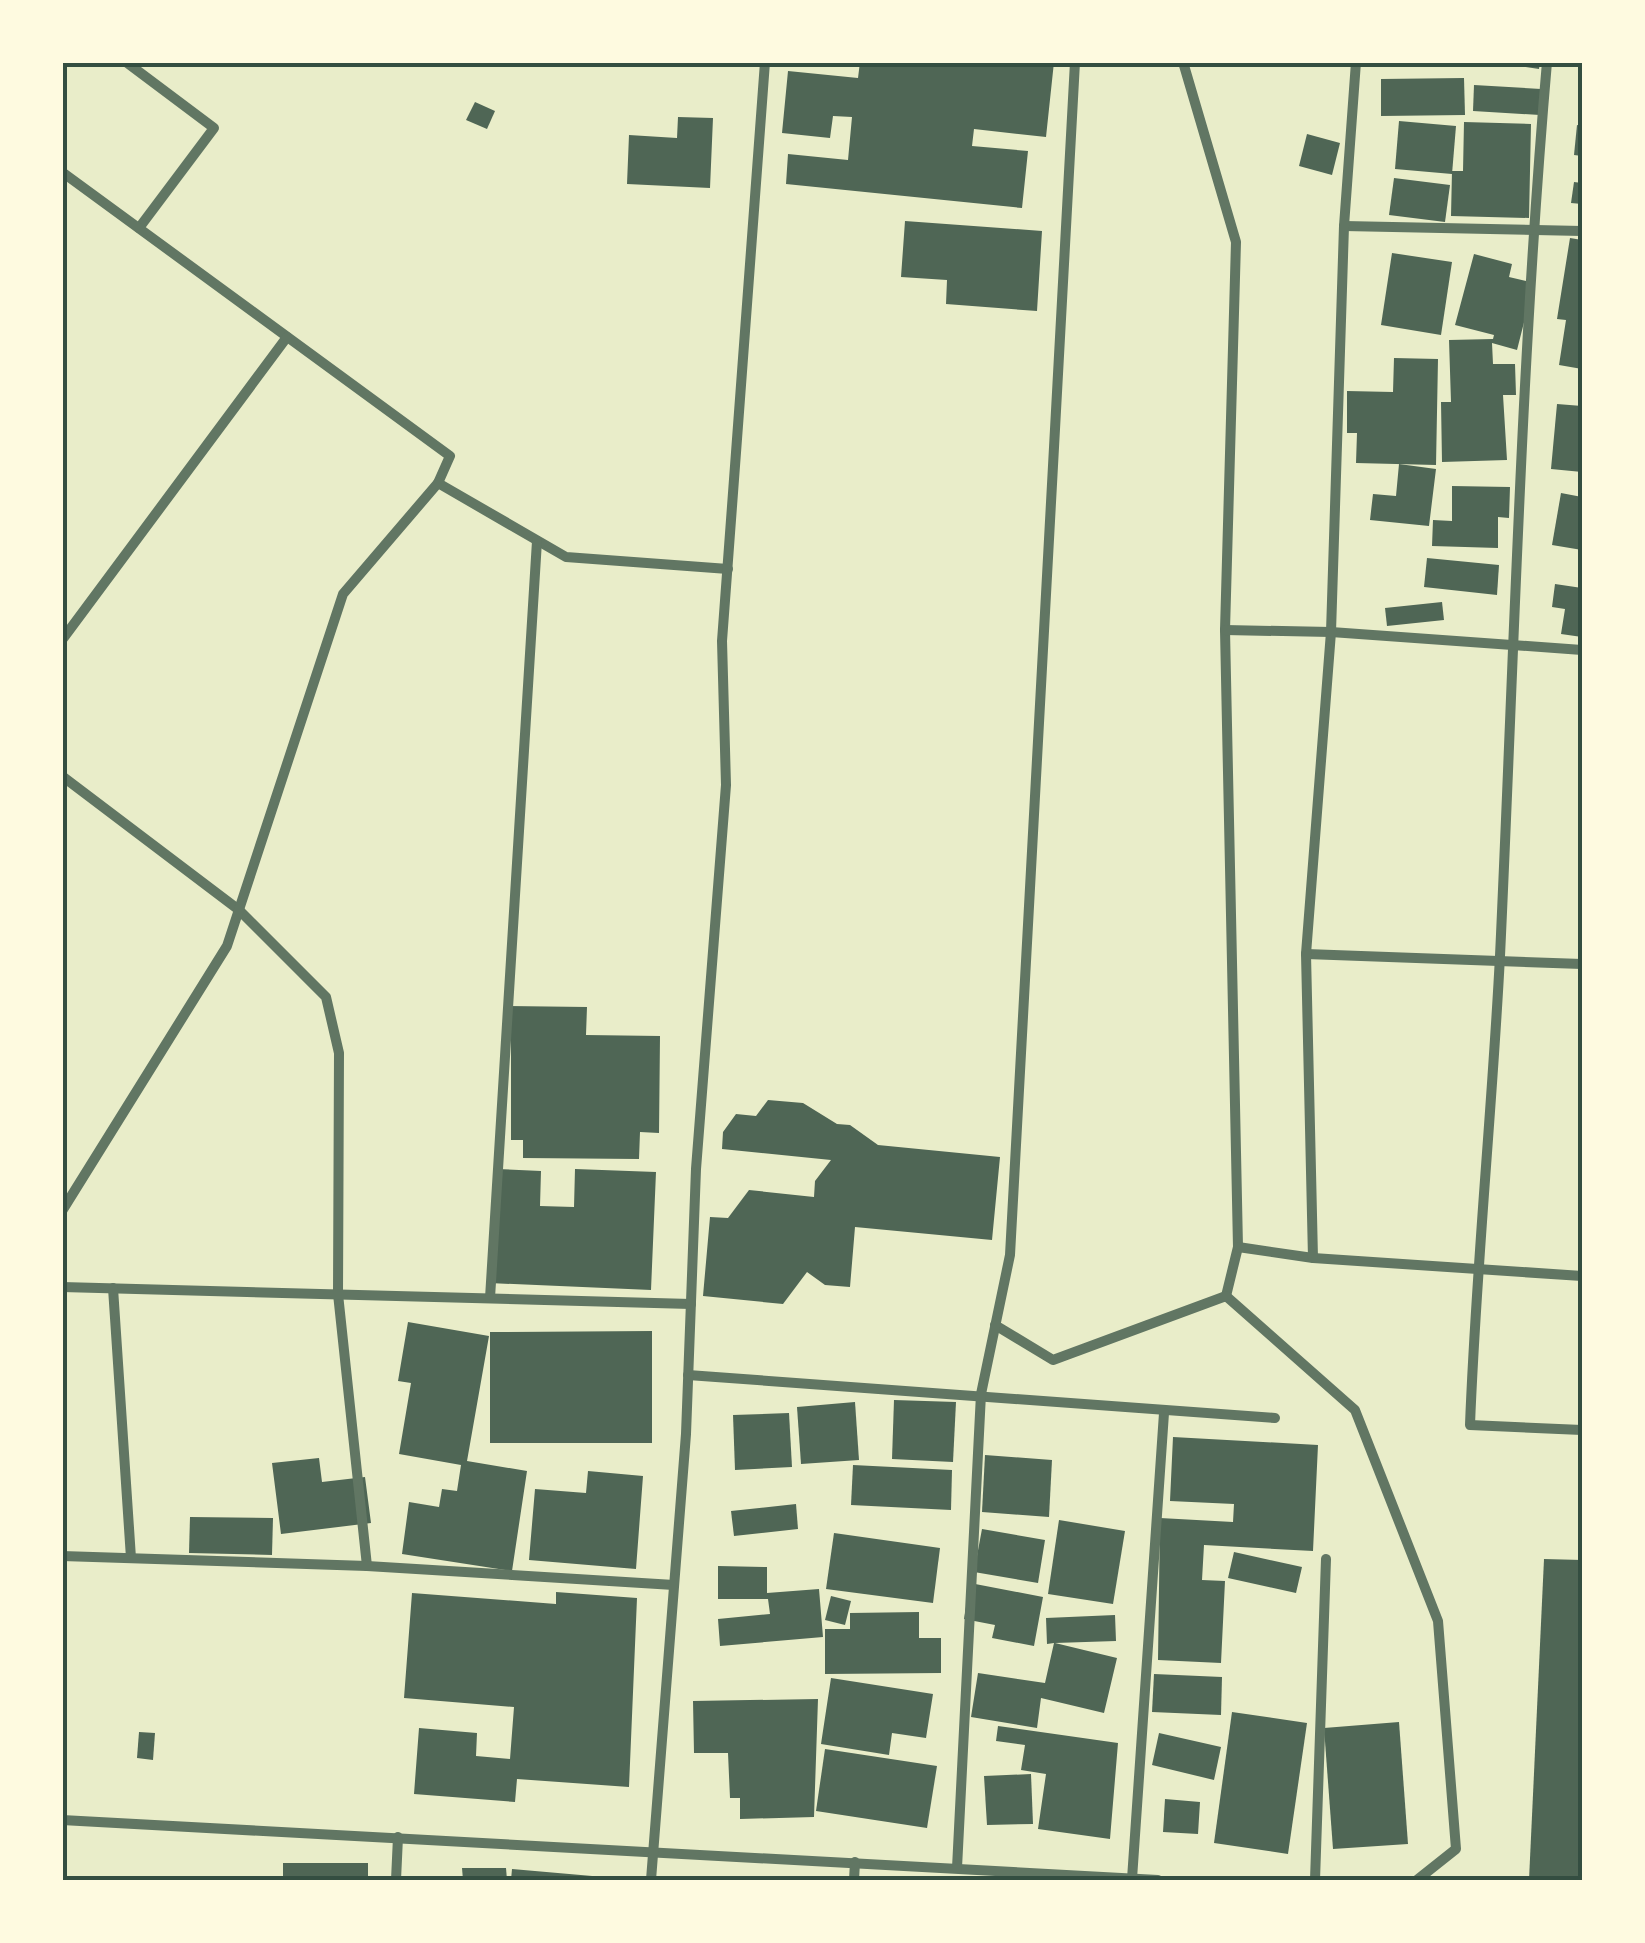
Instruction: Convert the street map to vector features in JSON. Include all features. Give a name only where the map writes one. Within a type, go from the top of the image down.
[{"type":"street","points":[[126,62],[214,128],[139,228]]},
{"type":"street","points":[[651,1880],[688,1375],[696,1170],[726,786],[722,641],[764,62]]},
{"type":"street","points":[[957,1868],[980,1394],[1012,1236],[1075,62]]},
{"type":"street","points":[[1183,62],[1236,242],[1225,630],[1238,1247],[1226,1296]]},
{"type":"street","points":[[1312,1258],[1306,954],[1330,632],[1344,226],[1356,62]]},
{"type":"street","points":[[1547,62],[1532,229],[1500,959],[1476,1267],[1470,1425],[1582,1430]]},
{"type":"street","points":[[62,172],[450,456],[438,482],[343,594],[227,946],[62,1211]]},
{"type":"street","points":[[1344,226],[1582,231]]},
{"type":"street","points":[[62,640],[287,337]]},
{"type":"street","points":[[438,482],[566,557],[728,568]]},
{"type":"street","points":[[490,1298],[537,540]]},
{"type":"street","points":[[1225,630],[1330,632],[1582,650]]},
{"type":"street","points":[[62,776],[239,910],[326,997],[339,1054],[338,1294],[367,1566]]},
{"type":"street","points":[[1306,954],[1582,964]]},
{"type":"street","points":[[1238,1247],[1312,1258],[1582,1276]]},
{"type":"street","points":[[62,1286],[692,1304]]},
{"type":"street","points":[[113,1288],[131,1558]]},
{"type":"street","points":[[995,1325],[1053,1360],[1226,1296]]},
{"type":"street","points":[[1226,1296],[1355,1410],[1438,1621],[1456,1849],[1417,1880]]},
{"type":"street","points":[[688,1375],[980,1394],[1164,1414],[1275,1418]]},
{"type":"street","points":[[1132,1879],[1164,1414]]},
{"type":"street","points":[[62,1556],[367,1566],[674,1585]]},
{"type":"street","points":[[1314,1880],[1326,1559]]},
{"type":"street","points":[[62,1820],[652,1850],[957,1868],[1040,1877],[1158,1880]]},
{"type":"street","points":[[396,1880],[398,1837]]},
{"type":"street","points":[[854,1880],[855,1862]]},
{"type":"building","points":[[860,62],[1054,62],[1046,137],[974,129],[972,146],[1028,151],[1022,208],[786,184],[788,154],[848,160],[852,117],[833,116],[830,138],[782,133],[788,71],[858,78]]},
{"type":"building","points":[[1494,62],[1540,62],[1539,69]]},
{"type":"building","points":[[1464,78],[1465,115],[1381,116],[1381,79]]},
{"type":"building","points":[[1474,85],[1541,89],[1540,115],[1473,111]]},
{"type":"building","points":[[475,102],[495,111],[487,129],[466,120]]},
{"type":"building","points":[[678,117],[713,118],[710,188],[627,184],[629,135],[677,138]]},
{"type":"building","points":[[1399,121],[1456,126],[1452,174],[1395,169]]},
{"type":"building","points":[[1464,122],[1531,124],[1529,218],[1451,216],[1452,171],[1463,171]]},
{"type":"building","points":[[1577,125],[1582,126],[1582,156],[1574,155]]},
{"type":"building","points":[[1307,134],[1340,143],[1332,175],[1299,166]]},
{"type":"building","points":[[1394,178],[1450,185],[1445,222],[1389,215]]},
{"type":"building","points":[[1574,182],[1582,183],[1582,204],[1571,203]]},
{"type":"building","points":[[905,221],[1042,231],[1037,311],[946,304],[947,280],[901,277]]},
{"type":"building","points":[[1570,238],[1582,240],[1582,369],[1559,365],[1566,320],[1557,319]]},
{"type":"building","points":[[1392,253],[1452,262],[1441,335],[1381,325]]},
{"type":"building","points":[[1474,254],[1512,264],[1509,277],[1534,283],[1517,350],[1492,343],[1493,364],[1515,364],[1516,395],[1503,395],[1507,460],[1442,462],[1441,402],[1451,402],[1449,340],[1493,339],[1494,335],[1455,325]]},
{"type":"building","points":[[1394,358],[1438,359],[1436,465],[1356,463],[1357,433],[1347,433],[1347,391],[1393,392]]},
{"type":"building","points":[[1557,404],[1582,406],[1582,472],[1551,469]]},
{"type":"building","points":[[1399,464],[1436,469],[1429,526],[1370,520],[1373,494],[1396,496]]},
{"type":"building","points":[[1452,486],[1510,487],[1509,518],[1498,517],[1498,548],[1432,546],[1433,520],[1452,521]]},
{"type":"building","points":[[1561,493],[1582,497],[1582,550],[1552,545]]},
{"type":"building","points":[[1427,558],[1499,565],[1497,595],[1424,587]]},
{"type":"building","points":[[1555,584],[1582,588],[1582,637],[1561,634],[1565,609],[1552,607]]},
{"type":"building","points":[[1442,602],[1444,620],[1387,626],[1385,608]]},
{"type":"building","points":[[506,1006],[587,1007],[586,1035],[660,1036],[659,1133],[640,1132],[639,1159],[523,1158],[523,1140],[511,1140],[511,1038],[506,1038]]},
{"type":"building","points":[[768,1100],[803,1103],[837,1124],[850,1125],[878,1145],[1000,1157],[992,1240],[855,1227],[850,1287],[825,1285],[807,1272],[783,1304],[703,1296],[710,1217],[728,1218],[749,1190],[814,1197],[815,1181],[831,1160],[722,1149],[723,1132],[736,1114],[756,1116]]},
{"type":"building","points":[[497,1169],[541,1171],[540,1206],[574,1207],[575,1169],[656,1172],[651,1290],[489,1283]]},
{"type":"building","points":[[408,1322],[489,1336],[467,1461],[527,1471],[512,1571],[402,1554],[409,1502],[439,1507],[442,1489],[457,1491],[461,1465],[399,1454],[411,1383],[398,1381]]},
{"type":"building","points":[[652,1331],[652,1443],[490,1443],[490,1332]]},
{"type":"building","points":[[894,1400],[956,1402],[953,1462],[892,1459]]},
{"type":"building","points":[[855,1402],[859,1460],[801,1464],[797,1407]]},
{"type":"building","points":[[789,1413],[792,1467],[735,1470],[733,1415]]},
{"type":"building","points":[[1173,1437],[1318,1445],[1313,1551],[1204,1545],[1202,1580],[1225,1581],[1221,1663],[1158,1660],[1160,1518],[1233,1522],[1234,1504],[1170,1501]]},
{"type":"building","points":[[985,1455],[1052,1460],[1049,1517],[982,1512]]},
{"type":"building","points":[[319,1458],[322,1482],[365,1477],[371,1523],[281,1534],[272,1463]]},
{"type":"building","points":[[853,1465],[952,1470],[951,1510],[851,1505]]},
{"type":"building","points":[[588,1471],[643,1476],[636,1569],[529,1560],[535,1489],[586,1493]]},
{"type":"building","points":[[796,1504],[798,1529],[734,1536],[731,1511]]},
{"type":"building","points":[[190,1517],[273,1518],[272,1555],[189,1553]]},
{"type":"building","points":[[1059,1520],[1125,1531],[1113,1604],[1048,1594]]},
{"type":"building","points":[[982,1529],[1045,1540],[1038,1583],[974,1572]]},
{"type":"building","points":[[834,1533],[940,1548],[933,1603],[826,1589]]},
{"type":"building","points":[[1234,1552],[1302,1567],[1296,1593],[1228,1578]]},
{"type":"building","points":[[1544,1559],[1582,1560],[1582,1880],[1529,1880]]},
{"type":"building","points":[[718,1566],[767,1567],[767,1593],[819,1589],[823,1637],[720,1646],[718,1619],[770,1614],[768,1599],[718,1599]]},
{"type":"building","points":[[970,1583],[1043,1597],[1034,1646],[992,1638],[995,1625],[964,1619]]},
{"type":"building","points":[[556,1592],[637,1598],[629,1787],[517,1779],[515,1802],[414,1794],[419,1728],[477,1733],[476,1756],[510,1759],[514,1707],[404,1698],[412,1593],[556,1604]]},
{"type":"building","points":[[831,1596],[851,1601],[845,1625],[825,1620]]},
{"type":"building","points":[[919,1612],[919,1638],[941,1638],[941,1673],[825,1674],[825,1629],[850,1629],[850,1613]]},
{"type":"building","points":[[1115,1615],[1116,1641],[1055,1643],[1117,1658],[1104,1713],[1041,1698],[1037,1728],[971,1717],[978,1673],[1045,1683],[1054,1643],[1047,1644],[1046,1618]]},
{"type":"building","points":[[1154,1674],[1222,1677],[1221,1715],[1152,1712]]},
{"type":"building","points":[[831,1678],[933,1694],[926,1738],[892,1733],[889,1755],[821,1744]]},
{"type":"building","points":[[818,1699],[814,1817],[740,1819],[740,1798],[730,1798],[728,1753],[694,1753],[693,1701]]},
{"type":"building","points":[[1232,1712],[1307,1723],[1288,1854],[1214,1843]]},
{"type":"building","points":[[1399,1722],[1408,1844],[1333,1849],[1324,1728]]},
{"type":"building","points":[[998,1726],[1118,1743],[1110,1839],[1038,1829],[1046,1774],[1021,1770],[1025,1745],[996,1741]]},
{"type":"building","points":[[139,1732],[155,1733],[153,1760],[137,1758]]},
{"type":"building","points":[[1159,1733],[1221,1747],[1214,1780],[1152,1765]]},
{"type":"building","points":[[825,1749],[937,1766],[927,1828],[816,1811]]},
{"type":"building","points":[[1031,1774],[1033,1824],[987,1825],[984,1776]]},
{"type":"building","points":[[1165,1799],[1200,1802],[1198,1834],[1163,1832]]},
{"type":"building","points":[[283,1863],[368,1863],[368,1880],[283,1880]]},
{"type":"building","points":[[462,1868],[506,1868],[507,1880],[463,1880]]},
{"type":"building","points":[[512,1869],[615,1878],[615,1880],[511,1880]]}]
